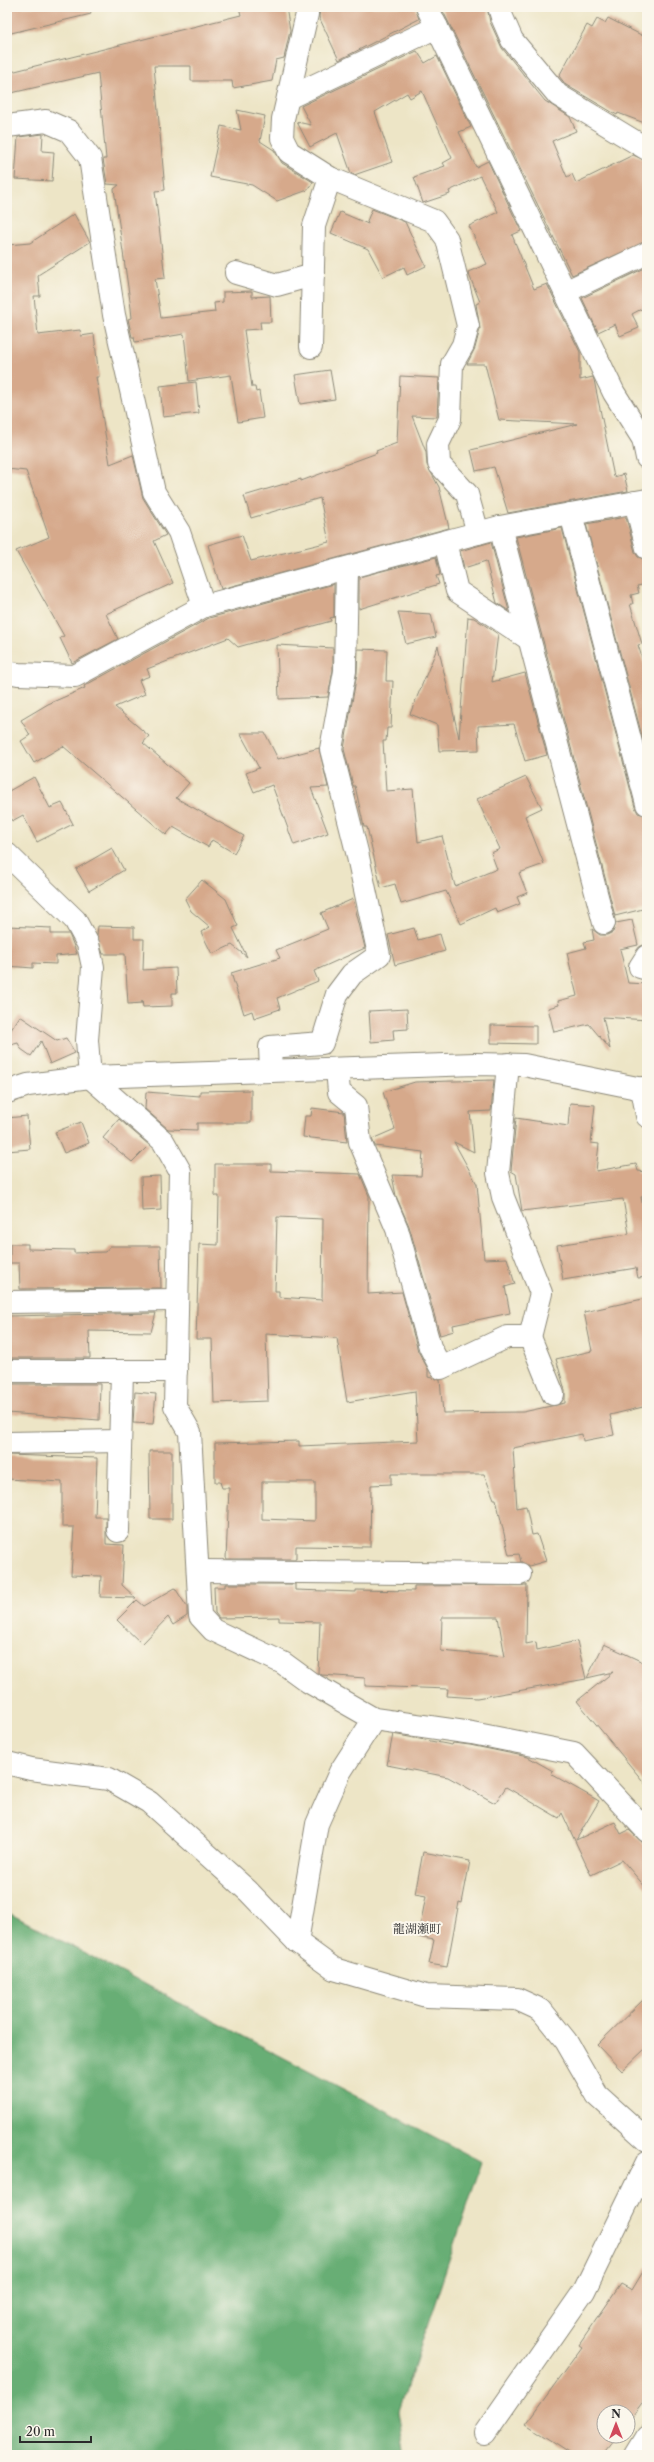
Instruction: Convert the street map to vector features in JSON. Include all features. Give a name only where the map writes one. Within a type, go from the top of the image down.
[{"type":"street","points":[[307,7],[308,14],[288,98],[282,138],[289,152],[330,178],[434,221],[447,239],[468,326],[463,345],[452,364],[450,419],[438,444],[439,464],[467,494],[478,533]]},
{"type":"street","points":[[427,7],[614,393],[643,438],[647,458]]},
{"type":"street","points":[[499,7],[502,18],[512,40],[558,94],[647,149]]},
{"type":"street","points":[[288,98],[437,27]]},
{"type":"street","points":[[7,126],[46,121],[69,132],[90,158],[114,315],[154,492],[179,532],[204,606]]},
{"type":"street","points":[[312,347],[314,226],[330,178]]},
{"type":"street","points":[[565,292],[647,253]]},
{"type":"street","points":[[236,273],[277,285],[313,275]]},
{"type":"street","points":[[7,672],[18,674],[75,676],[204,606],[500,527],[641,501],[647,548]]},
{"type":"street","points":[[571,514],[647,804]]},
{"type":"street","points":[[500,527],[604,923]]},
{"type":"street","points":[[445,542],[457,591],[529,639]]},
{"type":"street","points":[[271,1071],[270,1047],[322,1043],[337,994],[352,974],[379,955],[358,852],[331,749],[345,671],[347,569]]},
{"type":"street","points":[[7,854],[75,920],[88,944],[93,967],[87,1040],[90,1077],[163,1142],[180,1171],[175,1406],[190,1432],[200,1616],[213,1630],[283,1663],[309,1682],[374,1719],[472,1733],[574,1753],[647,1831]]},
{"type":"street","points":[[647,956],[640,967],[647,969]]},
{"type":"street","points":[[7,1092],[28,1085],[90,1077],[508,1064],[524,1065],[644,1089],[647,1116]]},
{"type":"street","points":[[508,1064],[498,1173],[503,1197],[541,1293],[530,1337],[553,1394]]},
{"type":"street","points":[[337,1069],[339,1092],[356,1106],[360,1142],[397,1229],[430,1348],[441,1368],[507,1337],[530,1337]]},
{"type":"street","points":[[7,1302],[177,1300]]},
{"type":"street","points":[[7,1372],[176,1372]]},
{"type":"street","points":[[118,1531],[122,1372]]},
{"type":"street","points":[[7,1443],[120,1441]]},
{"type":"street","points":[[198,1571],[520,1574]]},
{"type":"street","points":[[297,1942],[317,1824],[340,1772],[374,1719]]},
{"type":"street","points":[[7,1763],[31,1769],[110,1779],[149,1802],[248,1891],[297,1942],[334,1969],[426,1996],[517,1998],[541,2010],[566,2041],[597,2095],[647,2140]]},
{"type":"street","points":[[485,2433],[584,2291],[647,2162]]},
{"type":"street","points":[[636,2455],[647,2437]]},
{"type":"green space","points":[[7,1912],[482,2162],[399,2411],[406,2455],[7,2455]]},
{"type":"building","points":[[17,7],[90,7],[91,14],[7,34],[7,9]]},
{"type":"building","points":[[239,7],[286,7],[290,31],[284,58],[276,60],[272,81],[233,88],[232,81],[191,81],[191,66],[154,66],[165,190],[155,191],[165,278],[155,279],[161,318],[215,312],[214,303],[223,302],[223,292],[252,291],[252,297],[270,296],[271,322],[260,322],[261,329],[244,330],[252,387],[255,387],[256,392],[259,391],[263,418],[238,422],[231,375],[189,381],[184,334],[135,342],[134,337],[132,337],[128,319],[132,318],[131,308],[114,189],[119,185],[107,184],[103,159],[106,159],[98,73],[7,94],[7,73],[241,15]]},
{"type":"building","points":[[320,7],[415,7],[419,19],[339,60],[319,17]]},
{"type":"building","points":[[441,7],[487,7],[490,22],[502,48],[545,101],[570,117],[576,131],[552,141],[567,177],[572,174],[576,183],[633,155],[647,161],[647,241],[572,275]]},
{"type":"building","points":[[608,18],[647,38],[647,124],[618,113],[617,115],[566,85],[559,76],[587,25],[592,28],[597,19],[605,23]]},
{"type":"building","points":[[417,51],[425,63],[437,56],[471,127],[459,132],[476,167],[488,161],[521,231],[512,235],[534,289],[547,284],[580,352],[580,380],[593,377],[614,477],[624,474],[628,491],[508,513],[494,467],[476,471],[471,450],[577,424],[499,420],[485,364],[467,364],[475,348],[480,329],[476,304],[480,302],[468,272],[487,264],[469,226],[498,212],[480,176],[449,191],[450,194],[423,203],[414,177],[445,166],[443,163],[452,158],[422,91],[410,98],[407,93],[375,112],[392,162],[354,175],[351,173],[337,133],[310,147],[297,122],[311,125],[301,106]]},
{"type":"building","points":[[237,110],[265,116],[260,141],[274,150],[282,163],[313,182],[308,190],[277,201],[252,185],[210,177],[221,126],[241,130]]},
{"type":"building","points":[[43,134],[42,151],[54,152],[52,181],[15,179],[18,137]]},
{"type":"building","points":[[372,209],[405,222],[426,266],[407,275],[404,267],[383,277],[368,249],[331,233],[340,212],[368,224],[367,221]]},
{"type":"building","points":[[74,214],[90,242],[38,275],[40,296],[34,296],[38,335],[80,330],[81,336],[94,334],[99,377],[96,377],[110,464],[133,455],[143,498],[166,535],[154,541],[173,583],[106,614],[118,639],[72,663],[60,638],[64,636],[16,551],[49,537],[26,471],[7,469],[7,245],[30,243]]},
{"type":"building","points":[[647,267],[647,306],[632,314],[639,328],[620,336],[615,324],[598,332],[582,298]]},
{"type":"building","points":[[330,370],[335,399],[300,404],[295,375]]},
{"type":"building","points":[[400,376],[439,378],[437,417],[412,416],[426,452],[427,465],[439,487],[449,528],[221,589],[208,545],[242,535],[251,561],[329,542],[320,498],[251,518],[244,496],[301,479],[301,481],[377,453],[376,451],[397,443]]},
{"type":"building","points":[[196,382],[199,413],[163,417],[160,386]]},
{"type":"building","points":[[626,517],[635,552],[638,557],[647,560],[647,584],[637,586],[639,593],[631,595],[633,604],[630,604],[642,644],[638,645],[647,673],[647,755],[586,524]]},
{"type":"building","points":[[562,528],[635,807],[638,813],[647,816],[647,908],[615,916],[516,537]]},
{"type":"building","points":[[491,542],[509,611],[497,603],[486,561],[464,568],[460,551]]},
{"type":"building","points":[[436,557],[440,575],[436,576],[439,584],[359,609],[359,577]]},
{"type":"building","points":[[334,584],[334,617],[330,618],[331,621],[238,647],[228,638],[147,669],[150,676],[139,680],[145,694],[115,707],[149,736],[143,743],[189,783],[176,798],[244,836],[234,853],[212,840],[208,847],[173,827],[166,835],[63,746],[34,763],[21,741],[30,735],[21,720],[48,704],[85,688],[84,686],[209,618]]},
{"type":"building","points":[[398,612],[431,614],[436,637],[406,644]]},
{"type":"building","points":[[468,617],[474,618],[498,634],[492,682],[525,673],[547,755],[525,761],[514,724],[478,726],[479,750],[439,751],[437,725],[410,714],[438,646],[459,738]]},
{"type":"building","points":[[277,645],[333,648],[333,670],[328,697],[279,699]]},
{"type":"building","points":[[358,649],[387,650],[386,681],[393,681],[391,728],[387,728],[386,741],[383,741],[386,791],[413,789],[418,842],[442,836],[455,886],[497,869],[491,853],[500,849],[477,799],[526,777],[542,808],[525,816],[544,864],[519,873],[527,893],[517,897],[520,904],[497,913],[495,908],[461,924],[446,891],[401,904],[395,884],[381,888],[367,827],[364,827],[355,786],[353,786],[344,749],[357,673]]},
{"type":"building","points":[[240,733],[265,733],[278,759],[319,748],[328,787],[311,788],[328,833],[294,845],[272,785],[254,792],[246,773],[259,768]]},
{"type":"building","points":[[34,777],[50,808],[62,803],[73,824],[37,842],[23,815],[12,821],[7,811],[7,792]]},
{"type":"building","points":[[112,848],[124,870],[89,891],[76,869]]},
{"type":"building","points":[[202,880],[226,899],[238,926],[233,928],[247,957],[232,945],[212,954],[201,932],[210,927],[191,911],[185,899]]},
{"type":"building","points":[[353,899],[365,948],[314,971],[318,981],[277,998],[280,1009],[254,1018],[252,1011],[244,1014],[231,973],[280,958],[276,950],[328,929],[321,913]]},
{"type":"building","points":[[632,920],[638,945],[620,949],[628,983],[647,984],[647,1020],[603,1017],[610,1049],[589,1024],[554,1032],[548,1008],[559,1005],[558,1001],[577,996],[567,953],[586,948],[584,942],[594,940],[592,929],[600,935],[607,935],[613,932],[616,923]]},
{"type":"building","points":[[7,926],[51,928],[51,934],[69,934],[77,954],[56,956],[56,964],[33,963],[33,968],[7,966]]},
{"type":"building","points":[[98,926],[134,927],[134,939],[144,939],[143,970],[176,968],[177,993],[172,993],[172,1006],[143,1007],[142,1001],[142,1003],[128,1004],[125,954],[103,954],[97,935]]},
{"type":"building","points":[[414,928],[418,940],[440,934],[445,951],[395,965],[388,935]]},
{"type":"building","points":[[407,1009],[408,1029],[393,1030],[394,1040],[371,1042],[369,1011]]},
{"type":"building","points":[[20,1016],[57,1041],[66,1038],[75,1053],[50,1064],[41,1041],[31,1056],[21,1049],[18,1043],[7,1046],[7,1036]]},
{"type":"building","points":[[491,1025],[536,1026],[536,1044],[491,1043]]},
{"type":"building","points":[[494,1080],[491,1111],[470,1112],[474,1152],[454,1142],[477,1184],[484,1259],[507,1258],[515,1284],[505,1287],[510,1313],[453,1325],[454,1331],[440,1335],[409,1226],[396,1196],[392,1175],[421,1176],[423,1152],[375,1146],[372,1139],[395,1129],[383,1092],[415,1082]]},
{"type":"building","points":[[251,1090],[251,1123],[197,1123],[197,1130],[168,1129],[145,1109],[146,1092],[200,1096],[200,1091]]},
{"type":"building","points":[[570,1103],[595,1105],[591,1143],[599,1144],[596,1171],[636,1164],[638,1171],[647,1172],[647,1196],[641,1197],[647,1228],[647,1277],[638,1278],[636,1268],[563,1280],[557,1245],[629,1234],[623,1199],[522,1211],[516,1174],[511,1171],[516,1118],[568,1126]]},
{"type":"building","points":[[312,1108],[344,1112],[347,1142],[303,1137],[305,1116],[311,1116]]},
{"type":"building","points":[[27,1116],[30,1149],[7,1151],[7,1118]]},
{"type":"building","points":[[119,1119],[149,1145],[132,1162],[103,1138]]},
{"type":"building","points":[[81,1122],[89,1143],[64,1153],[55,1132]]},
{"type":"building","points":[[215,1164],[271,1164],[271,1171],[360,1174],[369,1196],[368,1294],[402,1292],[418,1351],[428,1369],[428,1377],[440,1380],[443,1413],[523,1412],[565,1403],[565,1390],[556,1359],[592,1351],[584,1312],[647,1298],[647,1406],[610,1415],[614,1435],[583,1441],[582,1434],[513,1448],[517,1508],[526,1506],[532,1535],[537,1534],[546,1561],[529,1566],[521,1562],[519,1554],[509,1555],[496,1499],[494,1499],[484,1474],[391,1474],[391,1484],[371,1485],[370,1547],[296,1546],[296,1559],[226,1559],[229,1488],[222,1488],[220,1482],[215,1482],[215,1443],[299,1441],[299,1446],[418,1441],[415,1391],[347,1402],[337,1338],[266,1334],[268,1401],[214,1403],[212,1339],[196,1339],[199,1244],[218,1245],[219,1196],[215,1196]],"holes":[[[277,1217],[323,1219],[322,1300],[279,1297],[279,1291],[275,1291]],[[262,1482],[315,1482],[315,1521],[262,1519]]]},
{"type":"building","points":[[160,1176],[161,1210],[142,1211],[141,1177]]},
{"type":"building","points":[[10,1244],[28,1244],[28,1249],[74,1250],[74,1253],[105,1252],[110,1246],[160,1246],[161,1288],[20,1289],[19,1263],[10,1263]]},
{"type":"building","points":[[156,1313],[151,1332],[89,1331],[90,1358],[7,1358],[7,1316]]},
{"type":"building","points":[[7,1384],[100,1384],[99,1420],[7,1413]]},
{"type":"building","points":[[135,1392],[156,1394],[153,1424],[133,1423]]},
{"type":"building","points":[[149,1451],[172,1451],[172,1519],[150,1519]]},
{"type":"building","points":[[7,1455],[97,1458],[95,1517],[106,1517],[106,1544],[124,1545],[122,1585],[136,1598],[100,1597],[101,1576],[71,1575],[74,1527],[62,1527],[62,1482],[7,1479]]},
{"type":"building","points":[[225,1584],[295,1584],[295,1590],[356,1592],[356,1590],[414,1591],[414,1586],[527,1585],[526,1644],[536,1642],[537,1650],[577,1641],[586,1679],[477,1698],[447,1696],[448,1689],[365,1686],[365,1678],[322,1675],[318,1673],[320,1622],[279,1621],[279,1617],[219,1618],[215,1613],[214,1587],[225,1587]],"holes":[[[442,1617],[498,1617],[505,1657],[441,1651]]]},
{"type":"building","points":[[175,1588],[187,1607],[187,1616],[173,1625],[168,1617],[142,1644],[117,1620],[137,1600],[144,1606]]},
{"type":"building","points":[[604,1644],[647,1664],[647,1786],[577,1701],[613,1672],[587,1678]]},
{"type":"building","points":[[393,1734],[452,1745],[453,1743],[470,1745],[528,1757],[553,1771],[551,1774],[599,1801],[576,1840],[615,1822],[621,1834],[629,1830],[643,1843],[647,1851],[647,1889],[622,1860],[591,1875],[562,1813],[559,1818],[506,1787],[495,1803],[448,1777],[387,1765]]},
{"type":"building","points":[[423,1852],[470,1861],[462,1903],[459,1902],[447,1967],[429,1964],[434,1940],[418,1937],[426,1896],[415,1894]]},
{"type":"building","points":[[647,1996],[647,2047],[622,2071],[597,2045]]},
{"type":"building","points":[[647,2265],[647,2396],[636,2411],[636,2404],[596,2404],[596,2444],[612,2444],[603,2455],[574,2455],[526,2424],[582,2347],[579,2345],[621,2284],[632,2290]]},
{"type":"district","name":"龍湖瀬町","points":[[417,1929]]}]
